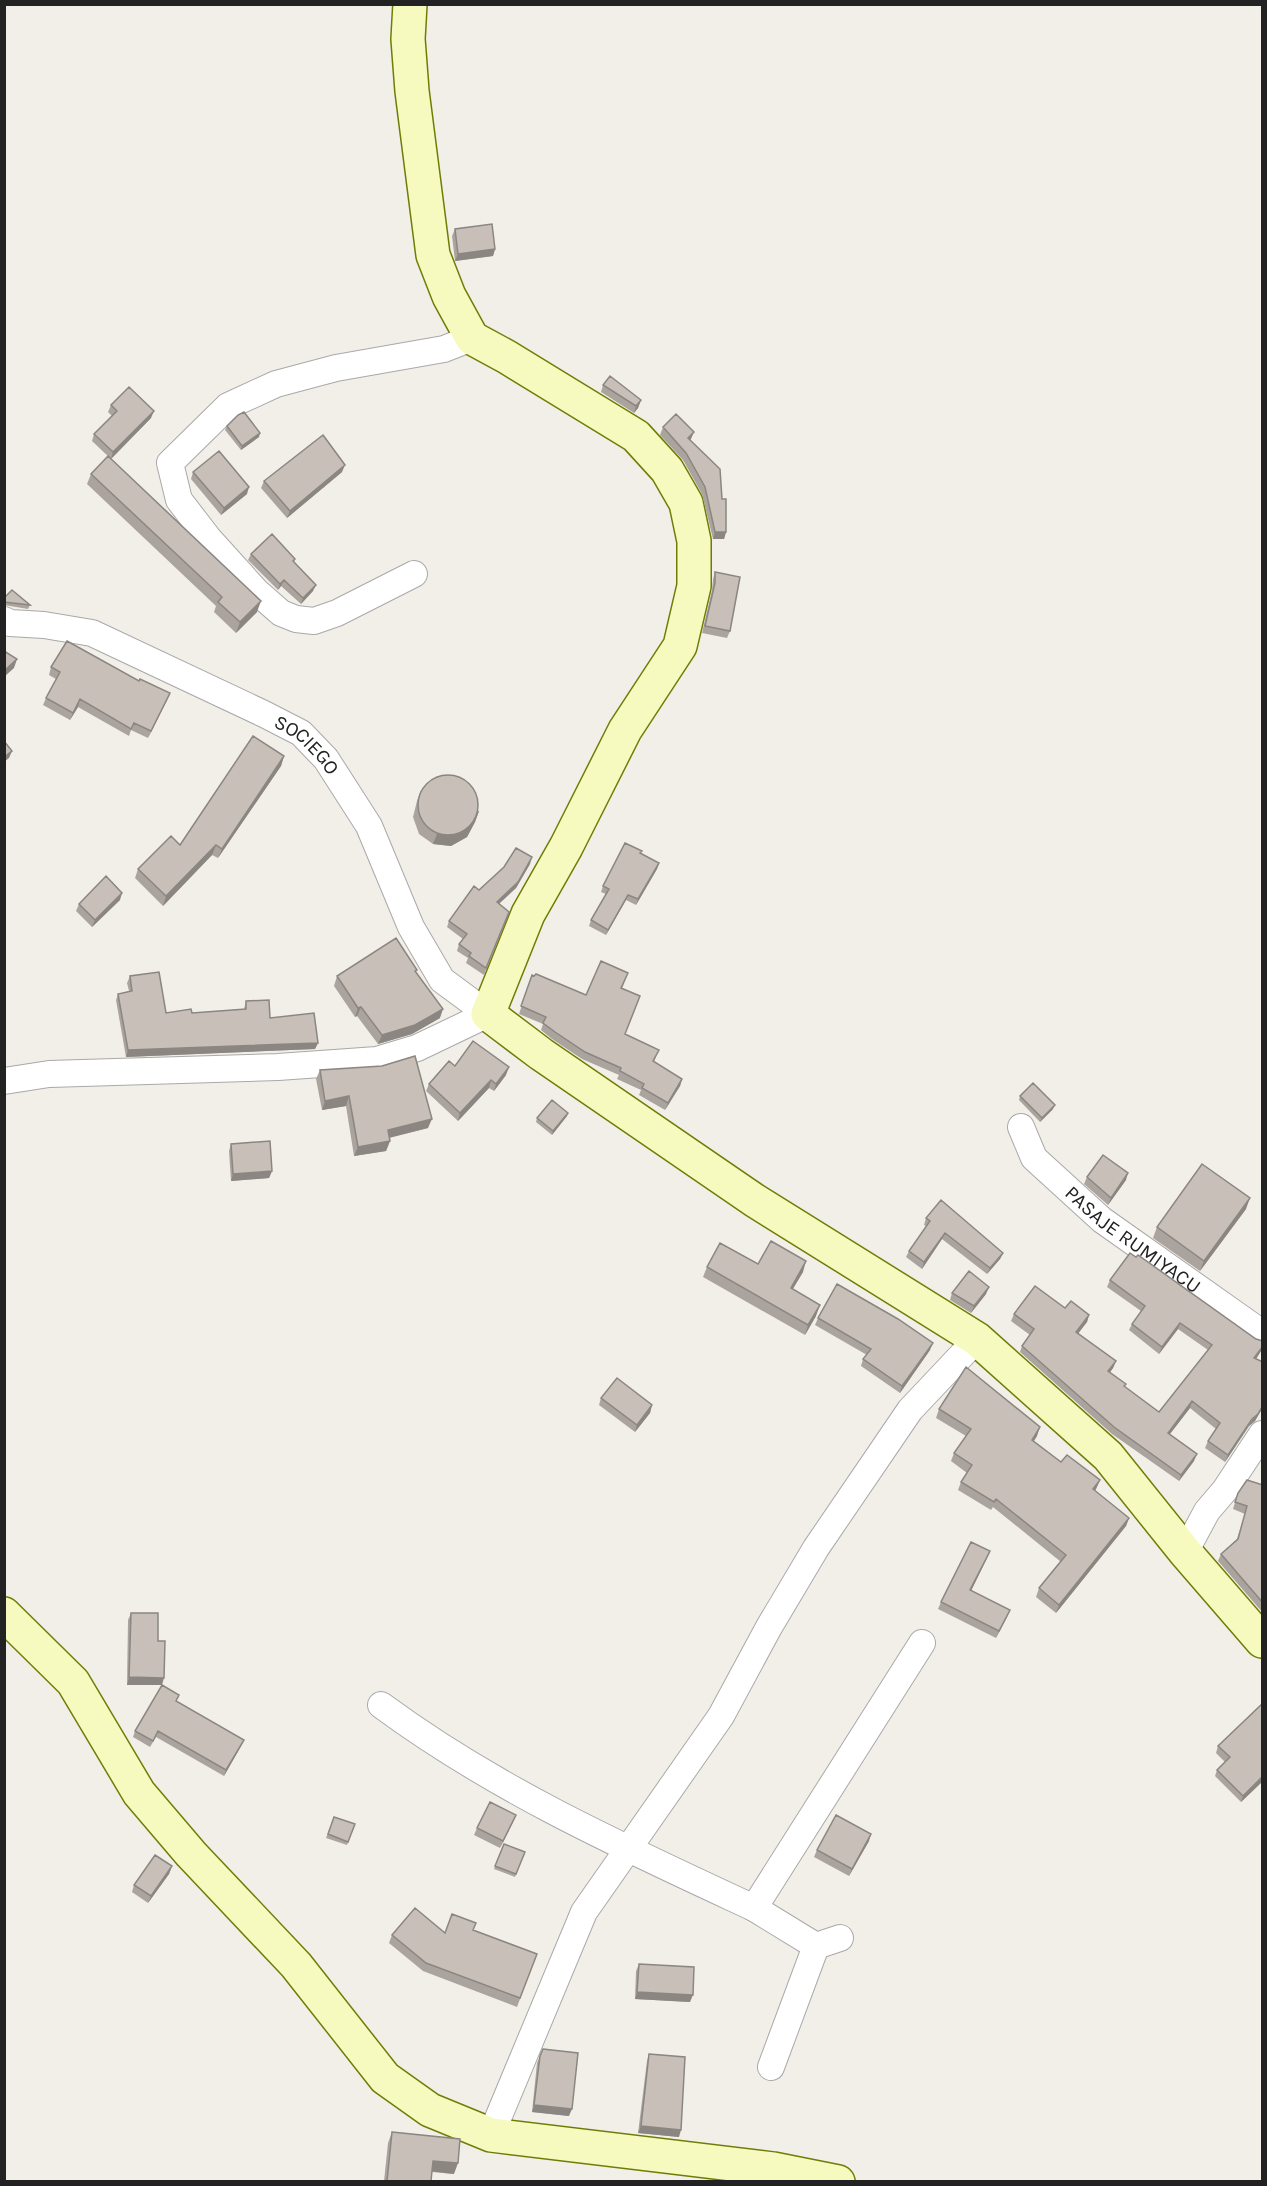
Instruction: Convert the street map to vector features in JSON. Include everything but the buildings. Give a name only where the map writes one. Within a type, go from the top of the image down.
[{"type":"main road","points":[[410,4],[408,39],[412,91],[433,255],[449,296],[472,338],[636,436],[668,470],[686,503],[694,541],[694,586],[680,646],[625,730],[566,848],[528,914],[488,1014],[541,1054],[754,1200],[977,1340],[1108,1456],[1185,1552],[1263,1641]]},
{"type":"main road","points":[[4,1614],[73,1682],[139,1793],[192,1854],[296,1965],[385,2078],[430,2110],[491,2135],[773,2169],[838,2181]]},
{"type":"street","points":[[414,574],[337,614],[314,621],[296,619],[281,613],[256,591],[209,539],[178,500],[170,463],[228,406],[276,384],[336,368],[444,349],[472,338]]},
{"type":"street","name":"SOCIEGO","points":[[4,620],[10,623],[44,625],[92,633],[301,733],[326,759],[369,826],[411,927],[441,980],[488,1014]]},
{"type":"street","points":[[4,1082],[49,1074],[278,1067],[377,1060],[417,1048],[488,1014]]},
{"type":"street","name":"PASAJE RUMIYACU","points":[[1021,1128],[1034,1158],[1102,1220],[1263,1333]]},
{"type":"street","points":[[491,2135],[584,1912],[721,1716],[769,1627],[816,1548],[910,1410],[977,1340]]},
{"type":"street","points":[[1185,1552],[1207,1511],[1226,1490],[1263,1434]]},
{"type":"street","points":[[754,1908],[922,1643]]},
{"type":"street","points":[[381,1705],[426,1738],[582,1828],[754,1908],[816,1946],[840,1938]]},
{"type":"street","points":[[771,2067],[816,1946]]}]
